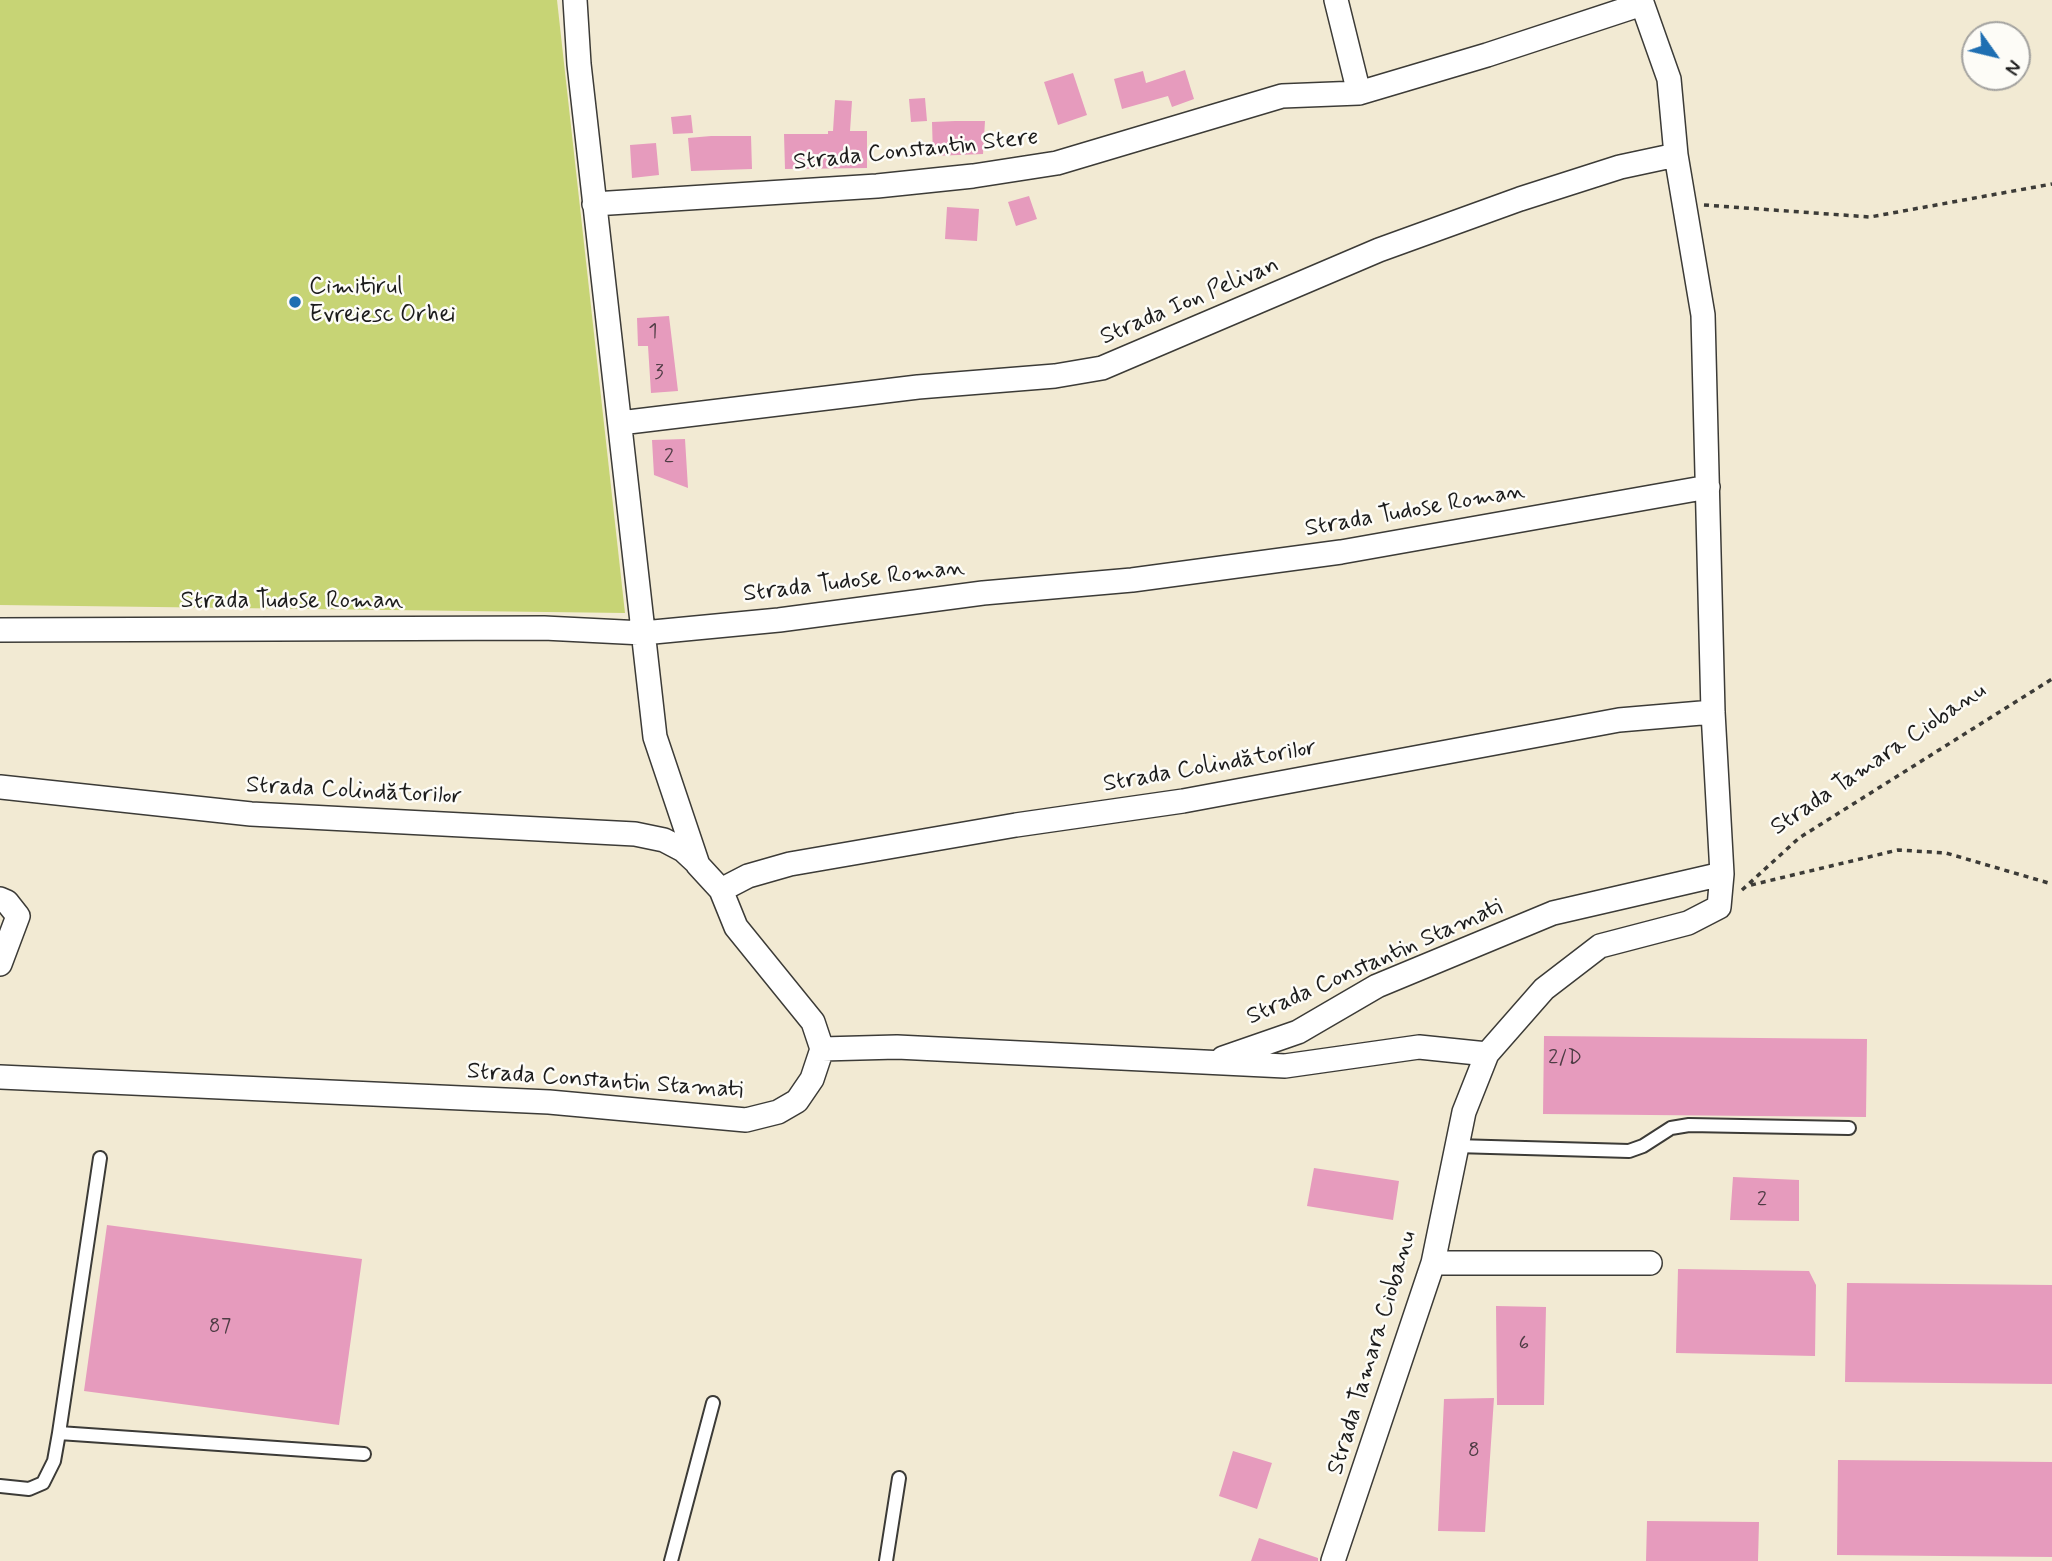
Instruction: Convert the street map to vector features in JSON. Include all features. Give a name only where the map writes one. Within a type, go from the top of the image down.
[{"type":"street","points":[[575,0],[594,204],[655,737],[698,865],[721,890],[736,927],[813,1022],[822,1049]]},
{"type":"street","points":[[1335,0],[1359,93]]},
{"type":"street","points":[[1642,2],[1670,79],[1676,155],[1703,315],[1713,712],[1723,874],[1719,907]]},
{"type":"street","name":"Strada Constantin Stere","points":[[594,204],[877,186],[973,176],[1058,163],[1282,96],[1359,93],[1488,55],[1642,2]]},
{"type":"street","name":"Strada Ion Pelivan","points":[[621,423],[1102,368],[1379,250],[1520,199],[1620,167],[1676,155]]},
{"type":"street","name":"Strada Tudose Roman","points":[[0,630],[544,628],[643,633],[779,620],[983,593],[1132,580],[1341,552],[1707,487]]},
{"type":"street","name":"Strada Colindătorilor","points":[[721,890],[748,876],[790,864],[1183,801],[1619,720],[1713,712]]},
{"type":"street","name":"Strada Colindătorilor","points":[[0,788],[251,814],[635,835],[664,840],[683,850],[698,865]]},
{"type":"street","name":"Strada Constantin Stamati","points":[[1212,1062],[1298,1032],[1377,986],[1553,913],[1723,874]]},
{"type":"street","points":[[0,899],[7,902],[18,916],[15,930],[0,964]]},
{"type":"street","name":"Strada Tamara Ciobanu","points":[[1333,1561],[1433,1263],[1464,1112],[1487,1054],[1544,989],[1600,946],[1688,923],[1719,907]]},
{"type":"street","name":"Strada Constantin Stamati","points":[[0,1077],[549,1102],[746,1121],[778,1112],[797,1101],[812,1079],[822,1049],[898,1047],[1285,1066],[1419,1047],[1487,1054]]},
{"type":"street","points":[[1433,1263],[1650,1262]]},
{"type":"lane","points":[[1456,1146],[1629,1151],[1643,1146],[1671,1128],[1689,1125],[1849,1128]]},
{"type":"lane","points":[[0,1486],[29,1489],[43,1483],[54,1461],[100,1157]]},
{"type":"lane","points":[[671,1561],[713,1403]]},
{"type":"lane","points":[[59,1433],[364,1454]]},
{"type":"lane","points":[[886,1561],[899,1478]]},
{"type":"path","points":[[1685,203],[1870,217],[2052,184]]},
{"type":"path","name":"Strada Tamara Ciobanu","points":[[1719,907],[1749,885],[1799,838],[2052,679]]},
{"type":"path","points":[[1749,885],[1898,850],[1946,853],[2052,884]]},
{"type":"green space","name":"Cimitirul Evreiesc Orhei","points":[[0,0],[557,0],[625,613],[0,605]]},
{"type":"building","points":[[1185,70],[1194,99],[1172,107],[1168,96],[1122,109],[1114,79],[1143,71],[1146,83]]},
{"type":"building","points":[[1073,73],[1087,115],[1058,125],[1044,82]]},
{"type":"building","points":[[925,98],[927,121],[911,122],[909,99]]},
{"type":"building","points":[[835,100],[852,101],[850,131],[867,131],[867,168],[785,169],[784,134],[828,134],[828,131],[833,131]]},
{"type":"building","points":[[691,115],[693,133],[673,134],[671,117]]},
{"type":"building","points":[[985,121],[983,154],[933,156],[932,122]]},
{"type":"building","points":[[751,136],[752,169],[691,171],[688,138]]},
{"type":"building","points":[[656,143],[659,175],[632,178],[630,145]]},
{"type":"building","points":[[1029,196],[1037,219],[1016,226],[1008,202]]},
{"type":"building","points":[[947,207],[979,209],[977,241],[945,239]]},
{"type":"building","points":[[669,316],[678,391],[651,393],[648,346],[638,346],[637,318]]},
{"type":"building","points":[[685,439],[688,488],[654,475],[652,440]]},
{"type":"building","points":[[1544,1036],[1867,1039],[1866,1117],[1543,1114]]},
{"type":"building","points":[[1314,1168],[1399,1181],[1393,1220],[1307,1206]]},
{"type":"building","points":[[1733,1177],[1799,1180],[1799,1221],[1730,1220]]},
{"type":"building","points":[[107,1225],[362,1259],[339,1425],[84,1391]]},
{"type":"building","points":[[1678,1269],[1809,1271],[1816,1285],[1815,1356],[1676,1353]]},
{"type":"building","points":[[1847,1283],[2052,1285],[2052,1384],[1845,1382]]},
{"type":"building","points":[[1496,1306],[1546,1307],[1544,1405],[1497,1405]]},
{"type":"building","points":[[1494,1398],[1485,1532],[1438,1531],[1444,1399]]},
{"type":"building","points":[[1233,1451],[1272,1463],[1257,1509],[1219,1496]]},
{"type":"building","points":[[1838,1460],[2052,1462],[2052,1557],[1837,1555]]},
{"type":"building","points":[[1647,1521],[1759,1522],[1758,1561],[1646,1561]]},
{"type":"building","points":[[1259,1538],[1318,1558],[1318,1561],[1251,1561]]},
{"type":"place","name":"Cimitirul Evreiesc Orhei","points":[[295,302]]}]
